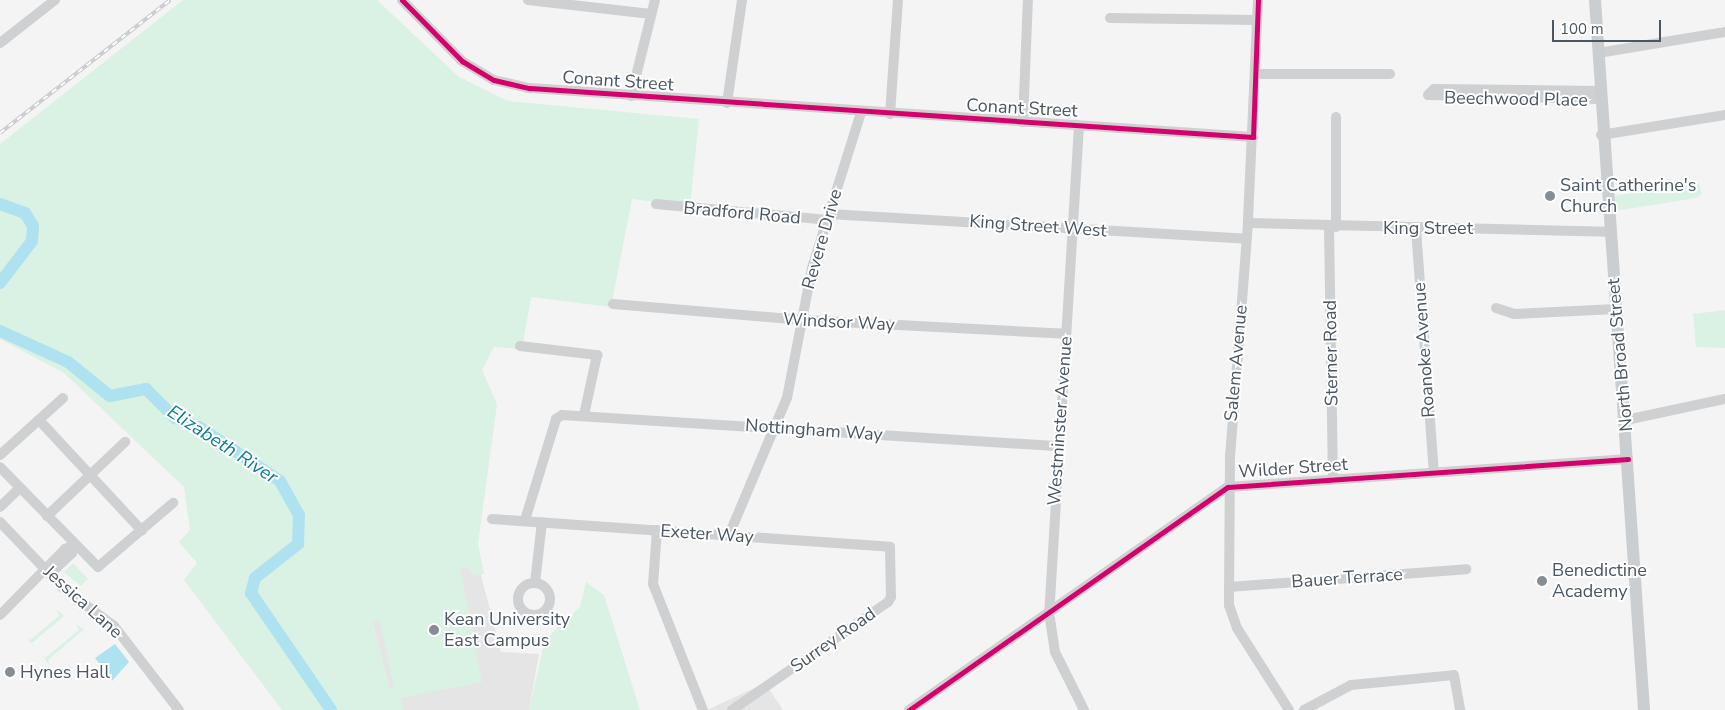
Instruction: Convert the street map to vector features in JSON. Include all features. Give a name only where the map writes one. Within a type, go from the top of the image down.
[{"type":"main road","name":"North Broad Street","points":[[1594,0],[1601,135],[1608,232],[1626,420],[1644,710]]},
{"type":"street","points":[[0,43],[55,0]]},
{"type":"street","name":"Conant Street","points":[[402,0],[462,61],[494,80],[530,88],[726,103],[1253,137]]},
{"type":"street","points":[[528,0],[651,14]]},
{"type":"street","points":[[631,96],[654,0]]},
{"type":"street","points":[[726,103],[742,0]]},
{"type":"street","points":[[890,114],[898,0]]},
{"type":"street","points":[[1023,122],[1028,0]]},
{"type":"street","name":"Salem Avenue","points":[[1258,0],[1248,223],[1228,487],[1229,587],[1237,628],[1289,710]]},
{"type":"street","points":[[1110,18],[1258,20]]},
{"type":"street","points":[[1598,53],[1725,32]]},
{"type":"street","points":[[1256,74],[1390,74]]},
{"type":"street","name":"Beechwood Place","points":[[1482,94],[1599,95]]},
{"type":"street","name":"Revere Drive","points":[[729,535],[776,428],[793,373],[802,320],[828,217],[861,112]]},
{"type":"street","points":[[1601,135],[1725,115]]},
{"type":"street","name":"Sterner Road","points":[[1333,479],[1333,227],[1336,117]]},
{"type":"street","name":"Westminster Avenue","points":[[1079,126],[1049,612],[1055,652],[1084,710]]},
{"type":"street","name":"Bradford Road","points":[[656,204],[828,217]]},
{"type":"street","name":"King Street West","points":[[828,217],[1246,239]]},
{"type":"street","name":"King Street","points":[[1248,223],[1333,227],[1608,232]]},
{"type":"street","name":"Roanoke Avenue","points":[[1416,228],[1434,472]]},
{"type":"street","name":"Windsor Way","points":[[613,304],[802,320],[1066,334]]},
{"type":"street","points":[[1496,308],[1514,314],[1616,309]]},
{"type":"street","points":[[520,346],[597,355],[584,415]]},
{"type":"street","points":[[0,456],[63,398]]},
{"type":"street","points":[[1626,420],[1725,399]]},
{"type":"street","name":"Nottingham Way","points":[[525,520],[556,419],[570,414],[1059,446]]},
{"type":"street","points":[[39,420],[142,531]]},
{"type":"street","points":[[47,516],[125,442]]},
{"type":"street","name":"Wilder Street","points":[[910,710],[1228,487],[1628,459]]},
{"type":"street","points":[[0,467],[73,546],[101,568],[173,502]]},
{"type":"street","points":[[0,506],[20,488]]},
{"type":"street","name":"Exeter Way","points":[[492,518],[890,547]]},
{"type":"street","name":"Jessica Lane","points":[[0,522],[48,569],[114,626],[179,710]]},
{"type":"street","points":[[534,583],[542,522]]},
{"type":"street","points":[[657,530],[653,584],[703,710]]},
{"type":"street","points":[[0,615],[48,569],[56,568],[72,553],[73,546]]},
{"type":"street","name":"Surrey Road","points":[[732,710],[888,602],[891,597],[890,547]]},
{"type":"street","name":"Bauer Terrace","points":[[1229,587],[1466,570]]},
{"type":"street","points":[[1304,710],[1351,685],[1454,675],[1460,710]]},
{"type":"shaded area","name":"Kean University East Campus","points":[[457,549],[484,573],[481,575],[501,652],[539,654],[529,710],[395,710],[372,621],[380,620]]},
{"type":"shaded area","points":[[765,683],[783,710],[707,710]]},
{"type":"green space","points":[[183,0],[377,0],[459,77],[508,101],[699,119],[690,206],[632,199],[611,307],[531,297],[522,349],[494,347],[482,370],[497,404],[478,544],[484,573],[472,576],[470,569],[460,567],[482,682],[400,698],[403,710],[282,710],[184,580],[197,563],[179,542],[190,530],[184,487],[64,373],[0,339],[0,144]],"holes":[[[380,620],[394,688],[390,689],[372,622]]]},
{"type":"green space","points":[[1699,183],[1702,194],[1696,198],[1615,211],[1613,196]]},
{"type":"green space","points":[[1725,310],[1725,348],[1696,347],[1693,314]]},
{"type":"green space","points":[[73,563],[88,579],[81,586],[64,572]]},
{"type":"green space","points":[[586,582],[604,595],[640,710],[529,710],[545,640],[580,607]]},
{"type":"green space","points":[[57,610],[69,620],[64,616],[32,643],[35,648],[26,637],[30,640],[59,616]]},
{"type":"green space","points":[[76,624],[88,633],[83,630],[48,660],[50,666],[41,654],[45,658],[79,630]]},
{"type":"water","points":[[115,644],[129,662],[112,681],[95,658]]},
{"type":"waterway","name":"Elizabeth River","points":[[0,204],[25,213],[33,226],[32,241],[0,283]]},
{"type":"waterway","name":"Elizabeth River","points":[[0,331],[68,362],[110,396],[146,389],[175,418],[199,427],[280,481],[299,515],[298,544],[255,578],[251,593],[331,710]]},
{"type":"railway","points":[[0,133],[170,0]]},
{"type":"cycle path","points":[[402,0],[462,61],[494,80],[530,88],[1253,137],[1258,0]]},
{"type":"cycle path","points":[[909,710],[1228,487],[1628,459]]},
{"type":"place","name":"Saint Catherine's Church","points":[[1550,196]]},
{"type":"place","name":"Benedictine Academy","points":[[1542,581]]},
{"type":"place","name":"Kean University East Campus","points":[[434,630]]},
{"type":"place","name":"Hynes Hall","points":[[10,672]]}]
